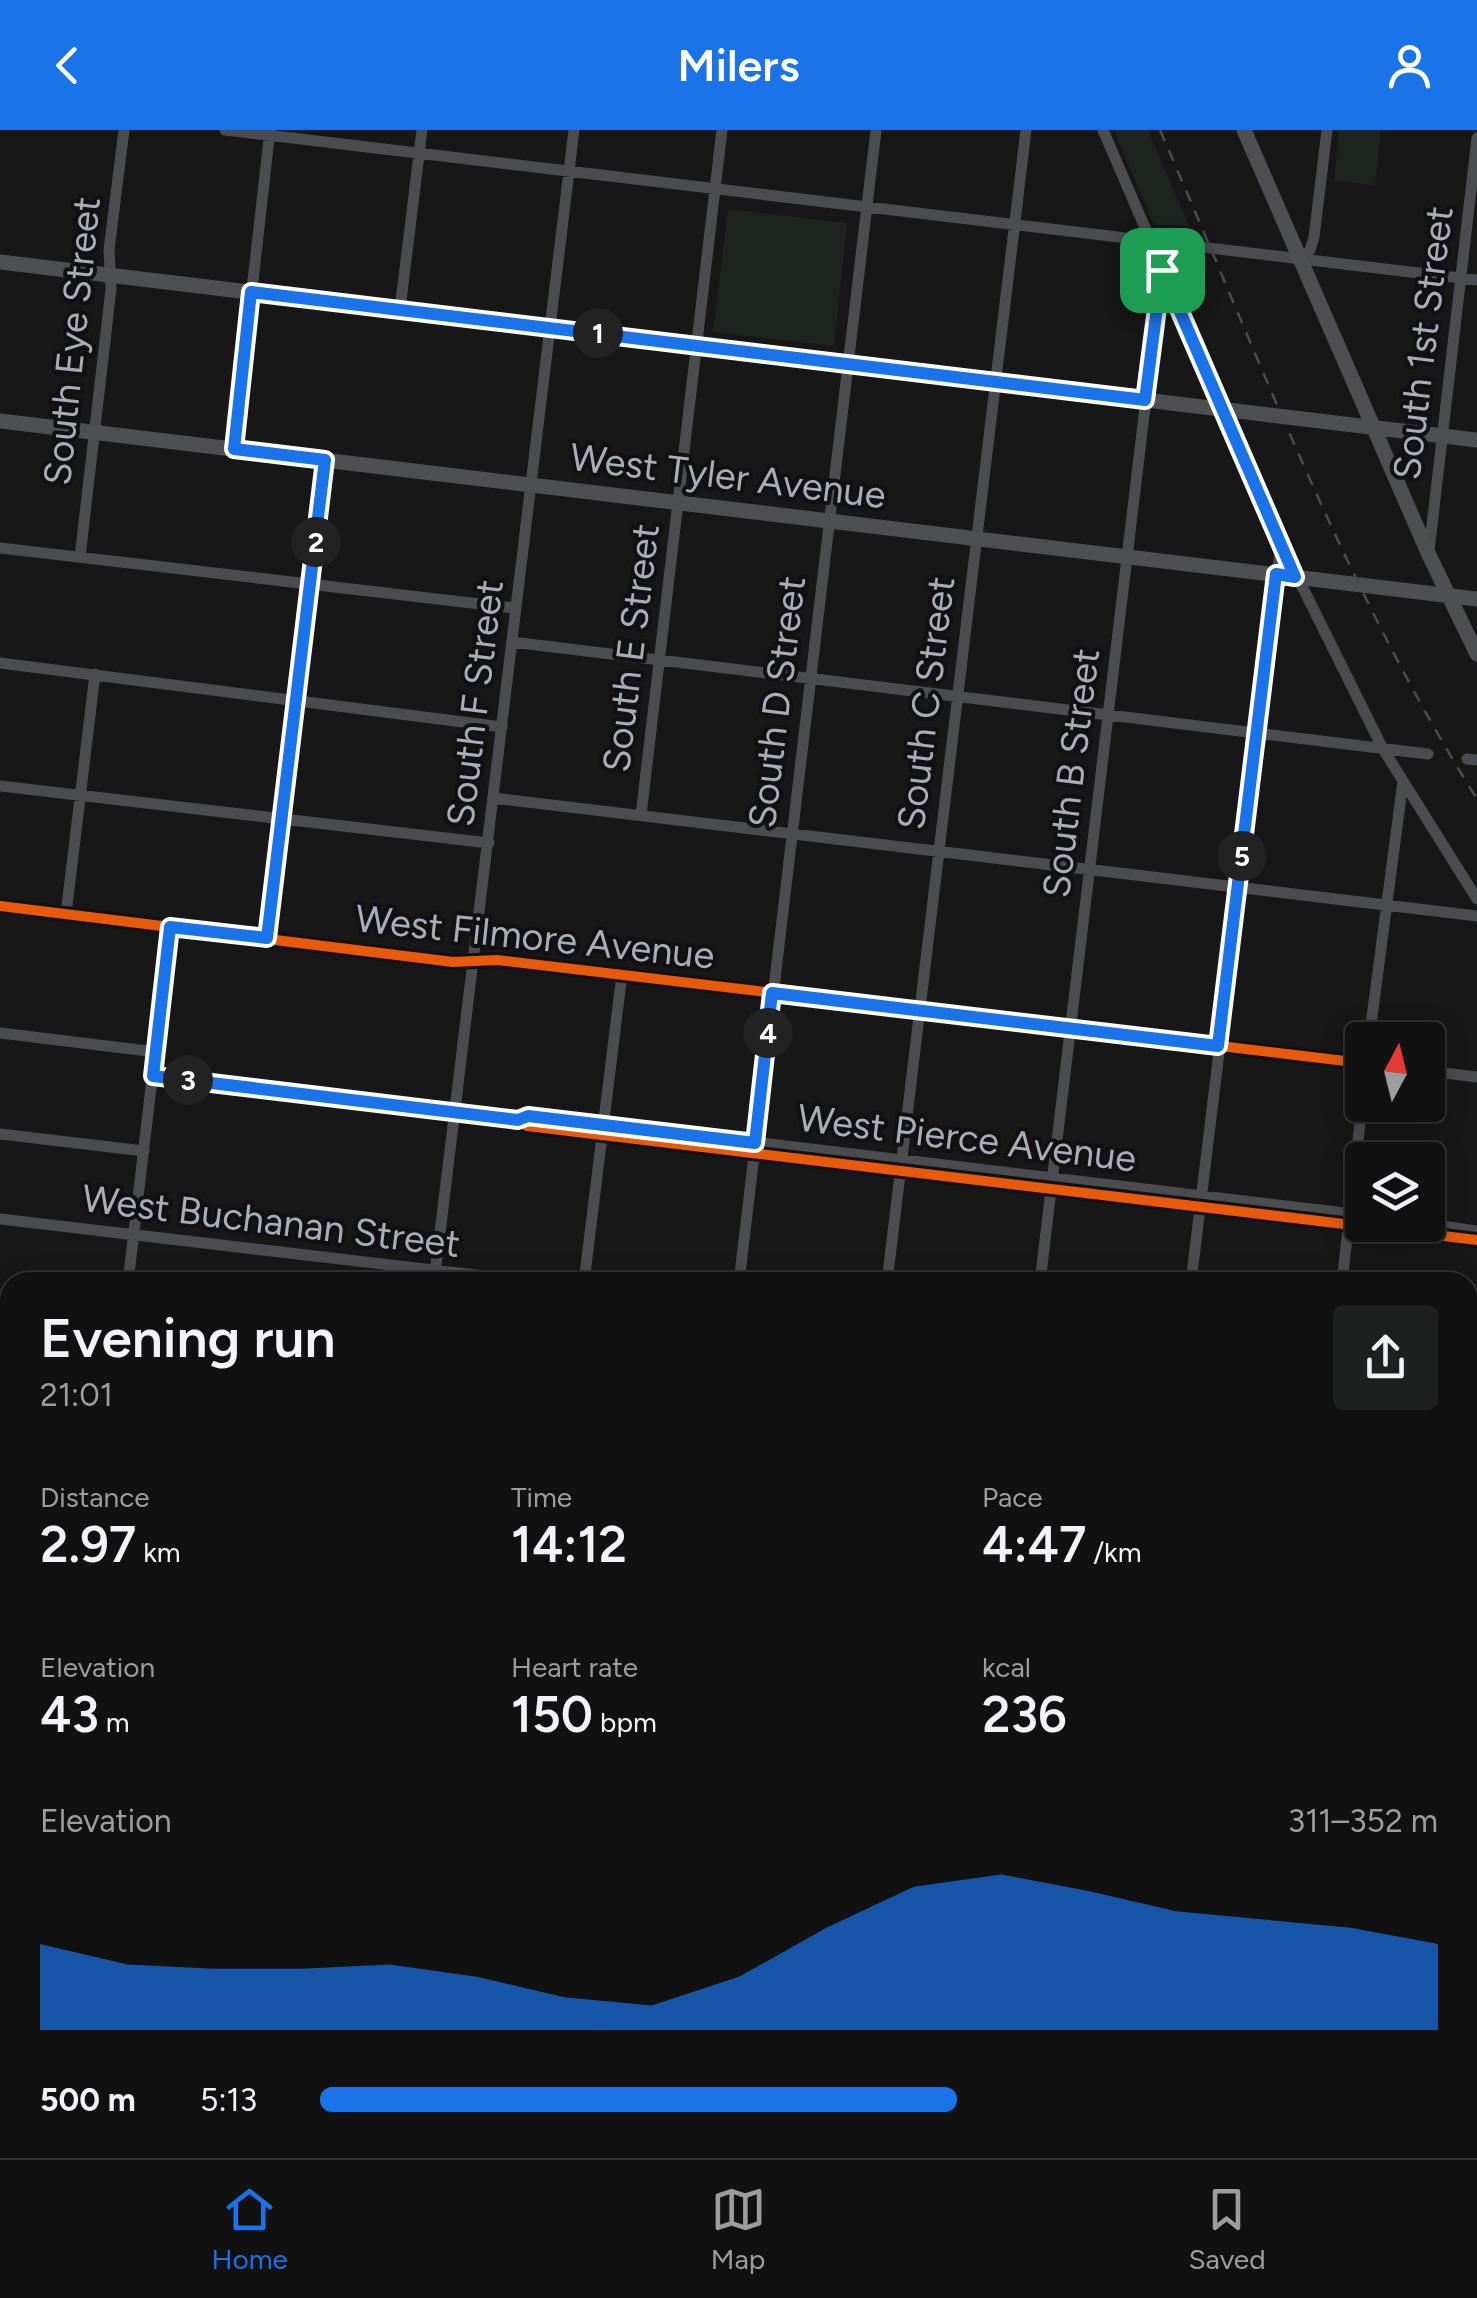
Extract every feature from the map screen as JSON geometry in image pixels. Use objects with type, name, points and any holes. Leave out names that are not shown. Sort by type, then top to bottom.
[{"type":"main road","points":[[1244,130],[1429,554],[1477,654]]},
{"type":"main road","points":[[0,262],[1477,440]]},
{"type":"main road","name":"West Tyler Avenue","points":[[0,421],[1477,599]]},
{"type":"street","name":"South Eye Street","points":[[80,557],[111,289],[109,250],[124,130]]},
{"type":"street","points":[[224,130],[1477,280]]},
{"type":"street","points":[[400,309],[422,130]]},
{"type":"street","name":"South F Street","points":[[436,1272],[574,130]]},
{"type":"street","name":"South E Street","points":[[641,815],[722,130]]},
{"type":"street","name":"South D Street","points":[[739,1272],[876,130]]},
{"type":"street","name":"South C Street","points":[[887,1272],[1026,130]]},
{"type":"street","points":[[1103,130],[1295,577],[1382,749],[1477,900]]},
{"type":"street","points":[[1301,260],[1314,237],[1327,130]]},
{"type":"street","points":[[234,449],[270,133]]},
{"type":"street","name":"South 1st Street","points":[[1429,554],[1477,138]]},
{"type":"street","name":"South B Street","points":[[1041,1272],[1162,270]]},
{"type":"street","points":[[267,938],[325,460]]},
{"type":"street","points":[[1191,1272],[1281,544]]},
{"type":"street","points":[[0,548],[515,608]]},
{"type":"street","points":[[512,642],[1428,754]]},
{"type":"street","points":[[0,663],[502,727]]},
{"type":"street","points":[[66,914],[95,674]]},
{"type":"street","points":[[1371,1022],[1403,781]]},
{"type":"street","points":[[0,786],[489,843]]},
{"type":"street","points":[[494,798],[1477,916]]},
{"type":"street","name":"West Filmore Avenue","points":[[0,906],[453,962],[475,959],[622,974],[1345,1061]]},
{"type":"street","points":[[129,1272],[170,927]]},
{"type":"street","points":[[585,1272],[622,974]]},
{"type":"street","points":[[0,1033],[156,1052]]},
{"type":"street","points":[[1445,1073],[1477,1076]]},
{"type":"street","name":"West Pierce Avenue","points":[[153,1076],[518,1120],[527,1126],[604,1131],[1345,1217]]},
{"type":"street","points":[[0,1134],[144,1151]]},
{"type":"street","name":"West Buchanan Street","points":[[0,1219],[405,1272]]},
{"type":"street","points":[[1445,1226],[1477,1231]]},
{"type":"street","name":"West Pierce Avenue","points":[[1445,1234],[1477,1240]]},
{"type":"street","points":[[1344,1272],[1350,1242]]},
{"type":"shaded area","points":[[1114,130],[1148,130],[1189,226],[1154,225]]},
{"type":"shaded area","points":[[1339,130],[1381,130],[1375,185],[1334,181]]},
{"type":"shaded area","points":[[728,209],[847,223],[834,346],[713,332]]},
{"type":"railway","points":[[1160,130],[1345,555],[1430,720],[1477,799]]},
{"type":"cycle path","points":[[0,906],[453,962],[497,960],[1345,1061]]},
{"type":"cycle path","points":[[153,1076],[518,1120],[527,1126],[1477,1240]]},
{"type":"route","points":[[1162,270],[1295,577],[1276,574],[1218,1046],[772,993],[755,1143],[528,1116],[518,1120],[153,1076],[170,927],[267,938],[282,820],[325,460],[234,449],[251,292],[1145,400],[1162,270]]}]
